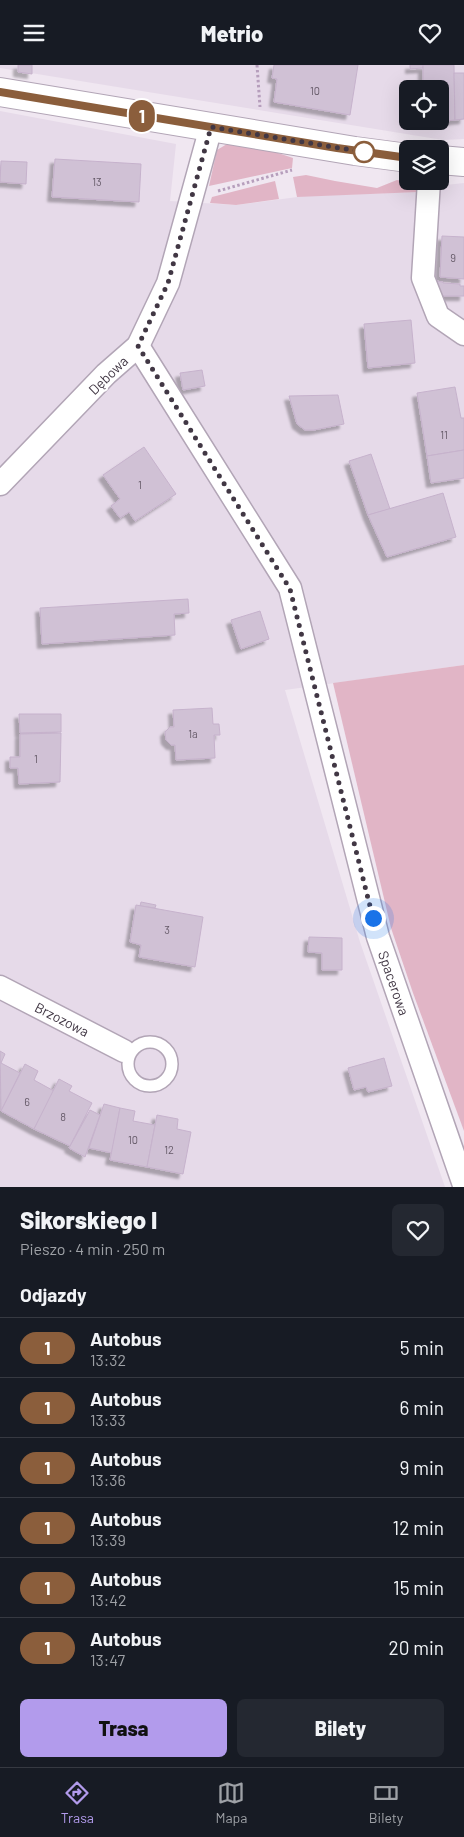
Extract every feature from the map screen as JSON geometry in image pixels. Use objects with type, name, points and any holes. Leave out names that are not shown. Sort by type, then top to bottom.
[{"type":"street","points":[[0,92],[399,157]]},
{"type":"street","name":"Dębowa","points":[[0,484],[106,374],[138,346],[168,283],[211,127]]},
{"type":"street","points":[[449,161],[464,162]]},
{"type":"street","points":[[428,190],[423,278],[438,316],[464,334]]},
{"type":"street","name":"Spacerowa","points":[[138,346],[290,589],[378,937],[464,1185]]},
{"type":"street","name":"Brzozowa","points":[[0,987],[126,1052]]},
{"type":"path","points":[[258,65],[260,108]]},
{"type":"path","points":[[210,193],[299,168]]},
{"type":"shaded area","points":[[0,65],[464,65],[464,139],[443,140],[0,68]]},
{"type":"shaded area","points":[[0,111],[176,144],[170,201],[236,205],[305,196],[449,190],[449,185],[464,183],[464,665],[285,690],[360,942],[445,1187],[0,1187]]},
{"type":"shaded area","points":[[227,144],[272,151],[293,158],[292,168],[209,186],[217,150]]},
{"type":"shaded area","points":[[306,175],[377,188],[397,180],[399,180],[399,190],[419,190],[419,192],[297,197],[293,177]]},
{"type":"shaded area","points":[[275,181],[279,199],[236,205],[210,203],[212,197]]},
{"type":"shaded area","points":[[464,665],[464,1131],[391,928],[333,683]]},
{"type":"building","points":[[18,65],[32,65],[32,74],[18,72]]},
{"type":"building","points":[[274,65],[358,65],[350,115],[274,102],[277,79],[272,78]]},
{"type":"building","points":[[410,65],[423,65],[423,68],[410,69]]},
{"type":"building","points":[[423,65],[454,65],[455,120],[449,121],[449,80],[423,80]]},
{"type":"building","points":[[454,73],[464,73],[464,119],[455,120]]},
{"type":"building","points":[[55,159],[141,164],[139,202],[52,197]]},
{"type":"building","points":[[1,161],[27,162],[26,184],[0,182]]},
{"type":"building","points":[[442,236],[464,237],[464,279],[440,277]]},
{"type":"building","points":[[436,281],[464,286],[464,296],[436,296]]},
{"type":"building","points":[[411,320],[415,363],[368,368],[364,324]]},
{"type":"building","points":[[202,370],[205,386],[183,390],[180,373]]},
{"type":"building","points":[[455,387],[461,418],[464,418],[464,450],[427,456],[417,393]]},
{"type":"building","points":[[338,395],[344,424],[305,430],[297,424],[289,396]]},
{"type":"building","points":[[144,447],[176,494],[135,521],[129,512],[120,518],[111,506],[120,499],[103,475]]},
{"type":"building","points":[[464,450],[464,478],[431,483],[427,456]]},
{"type":"building","points":[[371,454],[390,509],[368,515],[349,461]]},
{"type":"building","points":[[443,493],[456,537],[387,557],[368,515]]},
{"type":"building","points":[[188,599],[189,613],[174,614],[175,635],[42,644],[40,608]]},
{"type":"building","points":[[260,611],[269,639],[241,649],[231,620]]},
{"type":"building","points":[[212,708],[213,724],[219,724],[220,735],[214,735],[215,758],[176,760],[175,745],[171,745],[166,740],[165,732],[170,727],[174,727],[173,710]]},
{"type":"building","points":[[19,714],[61,714],[61,732],[20,733]]},
{"type":"building","points":[[61,733],[60,782],[19,784],[18,768],[10,768],[10,757],[20,757],[20,734]]},
{"type":"building","points":[[141,902],[156,905],[155,908],[140,906]]},
{"type":"building","points":[[136,905],[203,917],[195,967],[139,957],[141,945],[130,942]]},
{"type":"building","points":[[309,937],[342,938],[342,970],[322,970],[322,953],[308,952]]},
{"type":"building","points":[[0,1051],[5,1054],[1,1063],[20,1073],[1,1111]]},
{"type":"building","points":[[384,1058],[392,1086],[368,1092],[366,1087],[354,1090],[348,1068]]},
{"type":"building","points":[[25,1064],[38,1071],[34,1080],[54,1091],[34,1129],[1,1111]]},
{"type":"building","points":[[59,1079],[72,1086],[69,1091],[92,1103],[70,1146],[34,1129]]},
{"type":"building","points":[[104,1104],[120,1108],[112,1153],[89,1148]]},
{"type":"building","points":[[120,1108],[135,1111],[133,1121],[155,1125],[147,1167],[110,1160]]},
{"type":"building","points":[[90,1110],[100,1115],[85,1157],[69,1148]]},
{"type":"building","points":[[157,1115],[178,1119],[177,1129],[191,1132],[183,1174],[147,1167]]},
{"type":"bus line","name":"1","points":[[0,92],[399,157]]},
{"type":"route","points":[[364,152],[211,127],[168,283],[138,346],[290,589],[373,918]]}]
